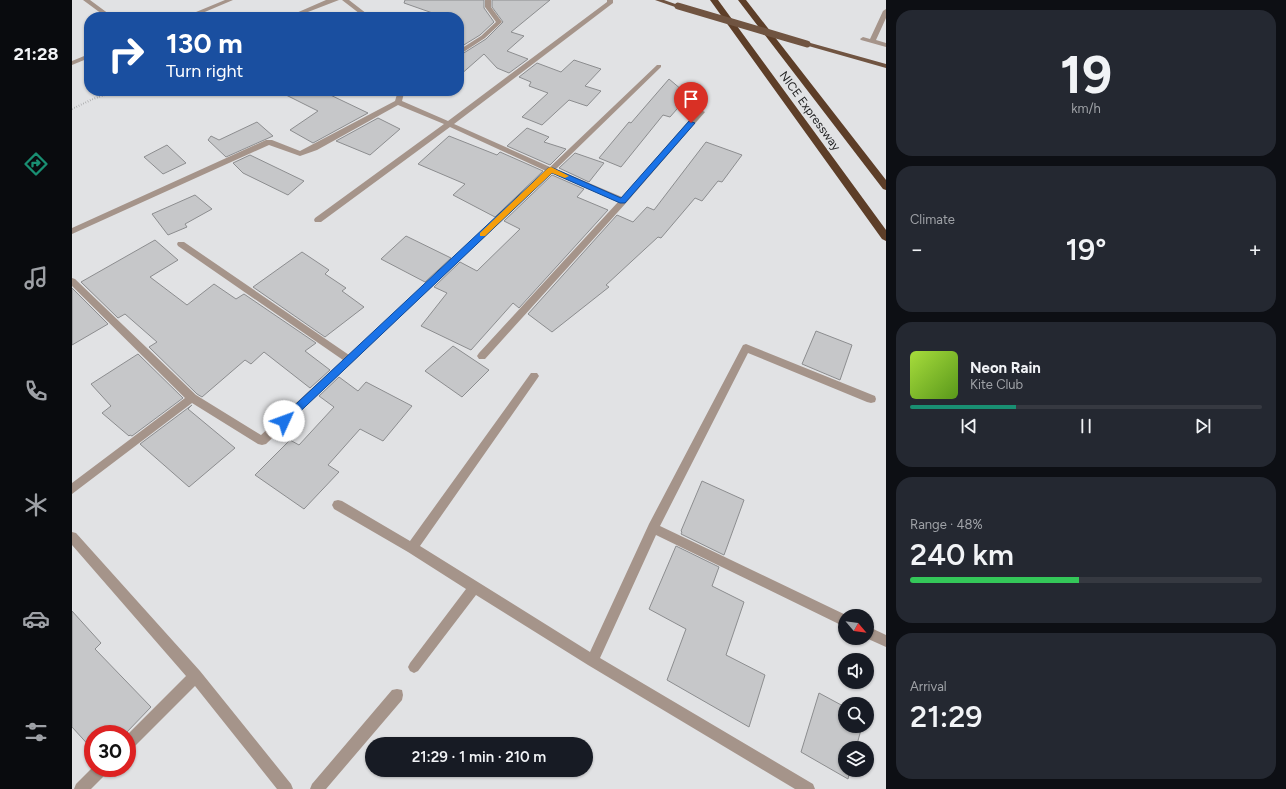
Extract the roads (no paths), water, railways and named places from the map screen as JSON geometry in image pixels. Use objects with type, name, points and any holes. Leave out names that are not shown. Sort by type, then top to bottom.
[{"type":"highway","name":"NICE Expressway","points":[[714,0],[886,237]]},
{"type":"highway","name":"NICE Expressway","points":[[742,0],[886,187]]},
{"type":"main road","points":[[658,0],[886,66]]},
{"type":"street","points":[[86,0],[103,12]]},
{"type":"street","points":[[200,12],[230,0]]},
{"type":"street","points":[[304,12],[336,0]]},
{"type":"street","points":[[345,0],[361,12]]},
{"type":"street","points":[[464,50],[483,37],[499,22],[488,8],[488,0]]},
{"type":"street","points":[[318,220],[610,3],[610,0]]},
{"type":"street","points":[[872,41],[886,11]]},
{"type":"street","points":[[863,39],[886,45]]},
{"type":"street","points":[[72,62],[84,58]]},
{"type":"street","points":[[72,281],[192,398],[262,441],[350,360],[659,66]]},
{"type":"street","points":[[72,231],[269,142],[300,154],[314,148],[398,102],[400,96]]},
{"type":"street","points":[[398,102],[623,201]]},
{"type":"street","points":[[482,356],[623,201],[701,112]]},
{"type":"street","points":[[181,244],[350,360]]},
{"type":"street","points":[[592,661],[653,528],[746,348],[871,399]]},
{"type":"street","points":[[412,548],[534,376]]},
{"type":"street","points":[[72,489],[192,398]]},
{"type":"street","points":[[338,505],[412,548],[592,661],[808,789]]},
{"type":"street","points":[[653,528],[838,618]]},
{"type":"street","points":[[72,537],[195,676],[286,789]]},
{"type":"street","points":[[414,667],[475,587]]},
{"type":"street","points":[[874,635],[886,641]]},
{"type":"street","points":[[136,735],[195,676]]},
{"type":"street","points":[[316,789],[397,695]]},
{"type":"street","points":[[81,789],[93,777]]}]
